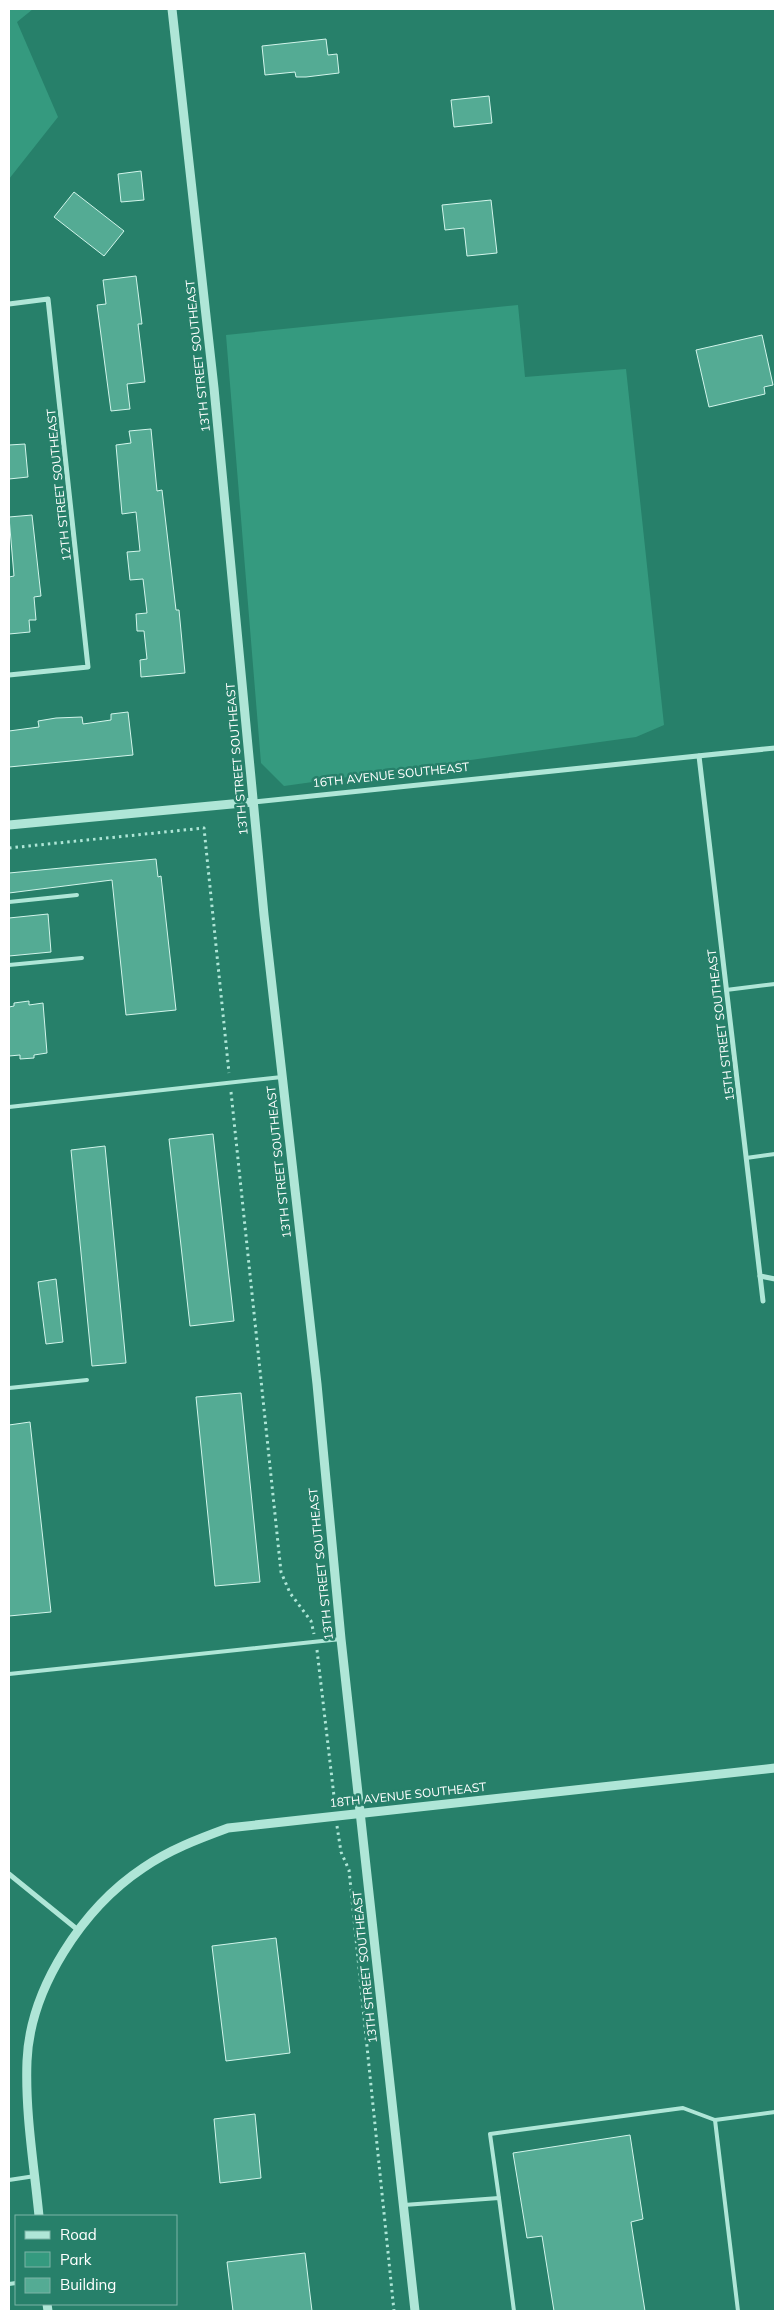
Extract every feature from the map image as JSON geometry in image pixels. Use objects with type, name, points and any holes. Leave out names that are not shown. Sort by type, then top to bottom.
[{"type":"street","name":"13TH STREET SOUTHEAST","points":[[172,9],[213,379],[253,802],[317,1384],[341,1640],[362,1812],[415,2311]]},
{"type":"street","name":"12TH STREET SOUTHEAST","points":[[9,304],[48,300],[88,667],[9,675]]},
{"type":"street","name":"16TH AVENUE SOUTHEAST","points":[[9,825],[253,802],[775,748]]},
{"type":"street","name":"15TH STREET SOUTHEAST","points":[[699,756],[763,1301]]},
{"type":"street","points":[[760,1276],[775,1279]]},
{"type":"street","name":"18TH AVENUE SOUTHEAST","points":[[39,2215],[27,2096],[27,2059],[34,2022],[46,1985],[63,1952],[78,1930],[112,1892],[142,1868],[180,1845],[228,1828],[775,1768]]},
{"type":"street","points":[[9,1874],[78,1930]]},
{"type":"lane","points":[[9,902],[77,895]]},
{"type":"lane","points":[[9,965],[82,958]]},
{"type":"lane","points":[[726,990],[775,984]]},
{"type":"lane","points":[[9,1107],[282,1077]]},
{"type":"lane","points":[[746,1158],[775,1154]]},
{"type":"lane","points":[[9,1388],[87,1380]]},
{"type":"lane","points":[[9,1674],[316,1641],[341,1640]]},
{"type":"lane","points":[[514,2311],[490,2134],[683,2108],[715,2120],[775,2112]]},
{"type":"lane","points":[[715,2120],[738,2311]]},
{"type":"lane","points":[[9,2180],[35,2176]]},
{"type":"lane","points":[[404,2205],[499,2198]]},
{"type":"path","points":[[9,848],[204,828],[281,1572],[290,1593],[311,1621],[316,1641],[332,1780]]},
{"type":"path","points":[[340,1852],[349,1870],[394,2311]]},
{"type":"green space","points":[[9,9],[33,9],[17,22],[58,117],[9,179]]},
{"type":"green space","points":[[518,305],[525,377],[626,369],[664,725],[636,737],[284,786],[261,763],[226,335]]},
{"type":"building","points":[[326,39],[328,55],[337,54],[339,73],[306,77],[296,77],[295,72],[265,75],[262,46]]},
{"type":"building","points":[[489,96],[492,123],[454,127],[451,100]]},
{"type":"building","points":[[141,171],[144,200],[121,202],[118,174]]},
{"type":"building","points":[[74,192],[124,231],[104,256],[54,217]]},
{"type":"building","points":[[491,200],[497,253],[467,256],[464,228],[445,230],[442,205]]},
{"type":"building","points":[[136,276],[142,324],[138,324],[145,382],[127,384],[130,409],[111,411],[97,305],[106,304],[103,280]]},
{"type":"building","points":[[762,335],[773,385],[764,387],[765,394],[709,407],[696,350]]},
{"type":"building","points":[[151,429],[157,491],[162,490],[176,610],[179,610],[185,673],[141,677],[140,660],[147,659],[144,631],[137,631],[136,614],[147,613],[143,579],[130,580],[127,552],[140,551],[136,512],[122,514],[116,445],[131,443],[129,431]]},
{"type":"building","points":[[25,444],[28,477],[9,479],[9,445]]},
{"type":"building","points":[[32,515],[41,596],[34,597],[36,620],[29,620],[30,632],[9,634],[9,577],[14,576],[9,517]]},
{"type":"building","points":[[128,712],[133,755],[9,767],[9,731],[39,727],[38,721],[56,718],[82,717],[83,724],[111,720],[111,714]]},
{"type":"building","points":[[156,859],[158,877],[161,876],[176,1010],[126,1015],[112,880],[9,893],[9,873]]},
{"type":"building","points":[[48,914],[51,952],[9,956],[9,918]]},
{"type":"building","points":[[29,1001],[29,1005],[43,1003],[47,1053],[34,1055],[34,1058],[20,1059],[20,1055],[9,1056],[9,1007],[14,1006],[14,1003]]},
{"type":"building","points":[[213,1134],[234,1321],[190,1326],[169,1139]]},
{"type":"building","points":[[105,1146],[126,1363],[92,1366],[71,1150]]},
{"type":"building","points":[[56,1279],[63,1342],[46,1344],[38,1282]]},
{"type":"building","points":[[241,1393],[260,1582],[215,1586],[196,1397]]},
{"type":"building","points":[[30,1422],[51,1612],[9,1616],[9,1425]]},
{"type":"building","points":[[276,1938],[290,2053],[226,2061],[212,1946]]},
{"type":"building","points":[[255,2114],[261,2178],[220,2183],[214,2119]]},
{"type":"building","points":[[630,2135],[643,2219],[631,2222],[645,2311],[554,2311],[542,2236],[527,2238],[513,2153]]},
{"type":"building","points":[[305,2253],[312,2311],[233,2311],[227,2262]]}]
